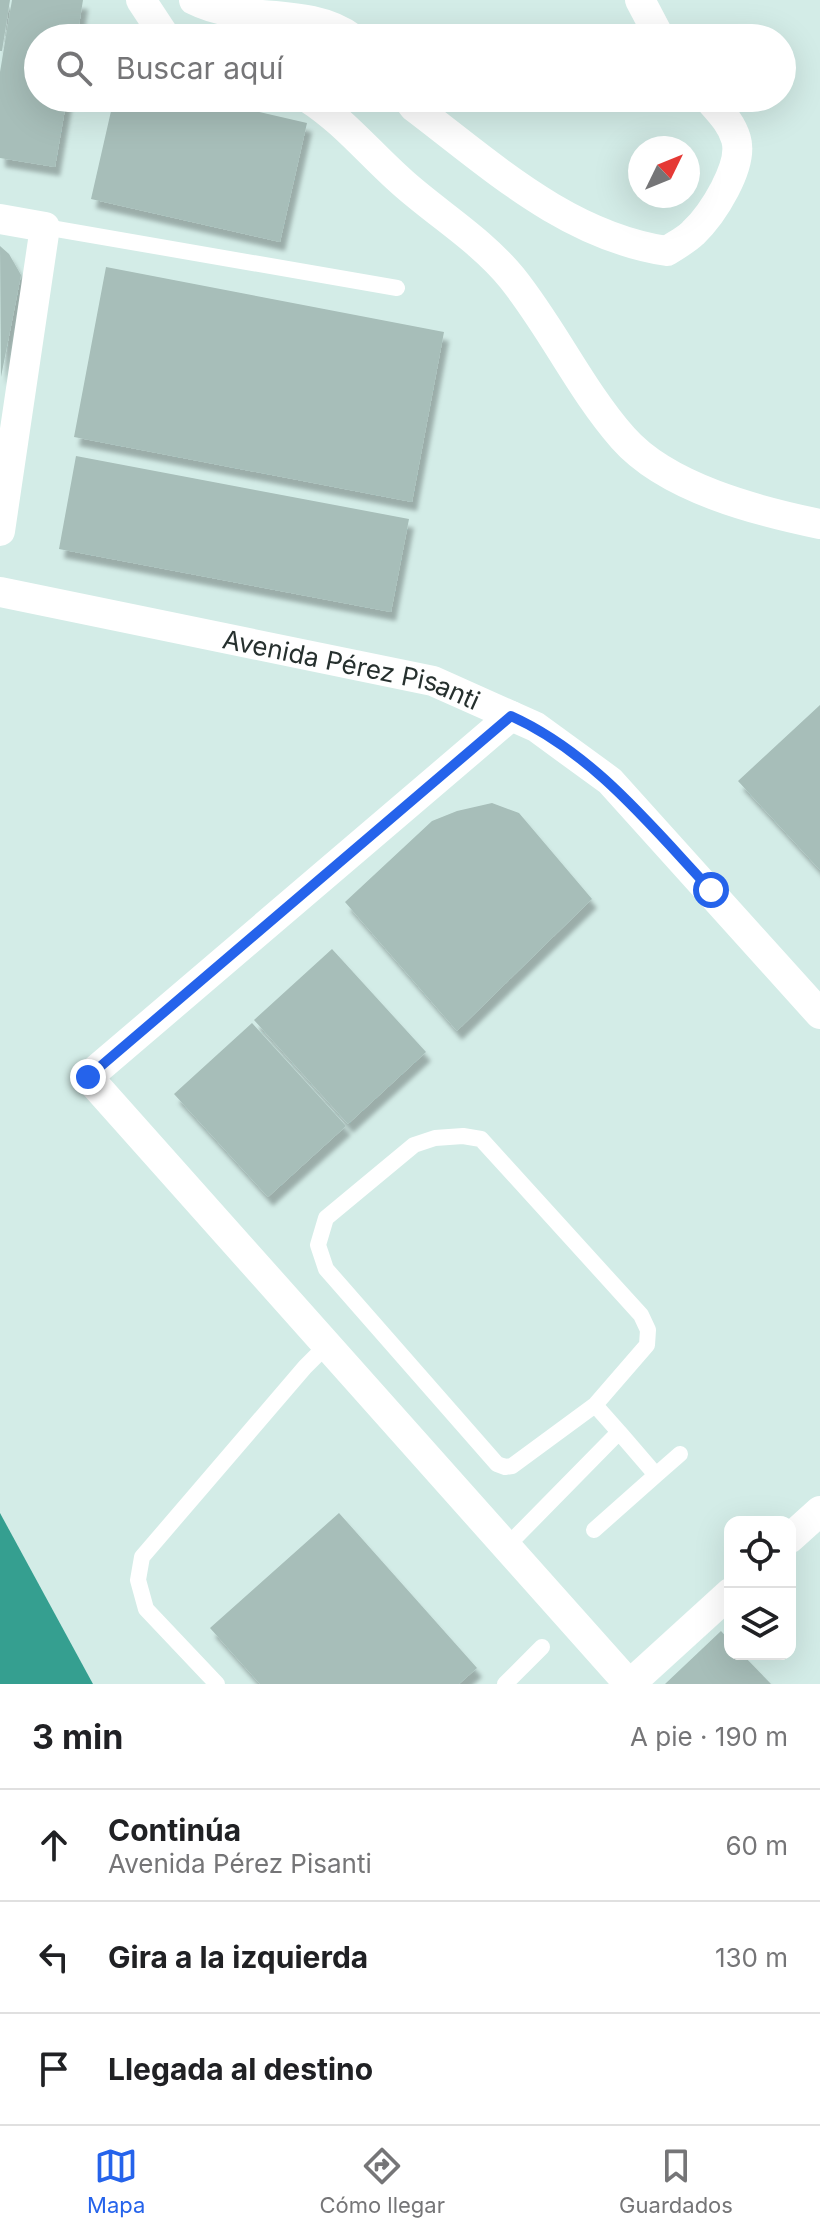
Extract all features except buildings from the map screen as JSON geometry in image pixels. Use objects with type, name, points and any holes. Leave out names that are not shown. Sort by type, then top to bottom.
[{"type":"street","points":[[141,0],[157,24]]},
{"type":"street","points":[[194,0],[216,8],[325,24]]},
{"type":"street","points":[[640,0],[653,24]]},
{"type":"street","points":[[329,112],[404,184],[493,256],[514,280],[606,418],[637,450],[710,494],[776,515],[820,524]]},
{"type":"street","points":[[421,112],[546,206],[585,227],[638,247],[667,251],[692,235],[714,209],[737,162],[737,142],[728,121],[720,112]]},
{"type":"street","points":[[0,219],[45,227],[0,531]]},
{"type":"street","name":"Avenida Pérez Pisanti","points":[[0,592],[433,681],[536,727],[610,781],[820,1014]]},
{"type":"street","points":[[511,716],[88,1077],[629,1684],[724,1598]]},
{"type":"street","points":[[796,1533],[820,1511]]},
{"type":"lane","points":[[45,227],[397,288]]},
{"type":"lane","points":[[449,1137],[481,1139],[641,1315],[648,1330],[647,1345],[595,1405],[512,1466],[497,1464],[326,1269],[318,1245],[326,1218],[414,1145],[449,1137]]},
{"type":"lane","points":[[217,1684],[146,1609],[138,1580],[142,1557],[327,1345]]},
{"type":"lane","points":[[595,1405],[656,1475]]},
{"type":"lane","points":[[506,1547],[619,1432]]},
{"type":"lane","points":[[594,1530],[680,1454]]},
{"type":"lane","points":[[505,1684],[542,1647]]},
{"type":"shaded area","points":[[0,1513],[93,1684],[0,1684]]},
{"type":"route","points":[[88,1077],[511,716],[536,727],[610,781],[711,890]]}]
